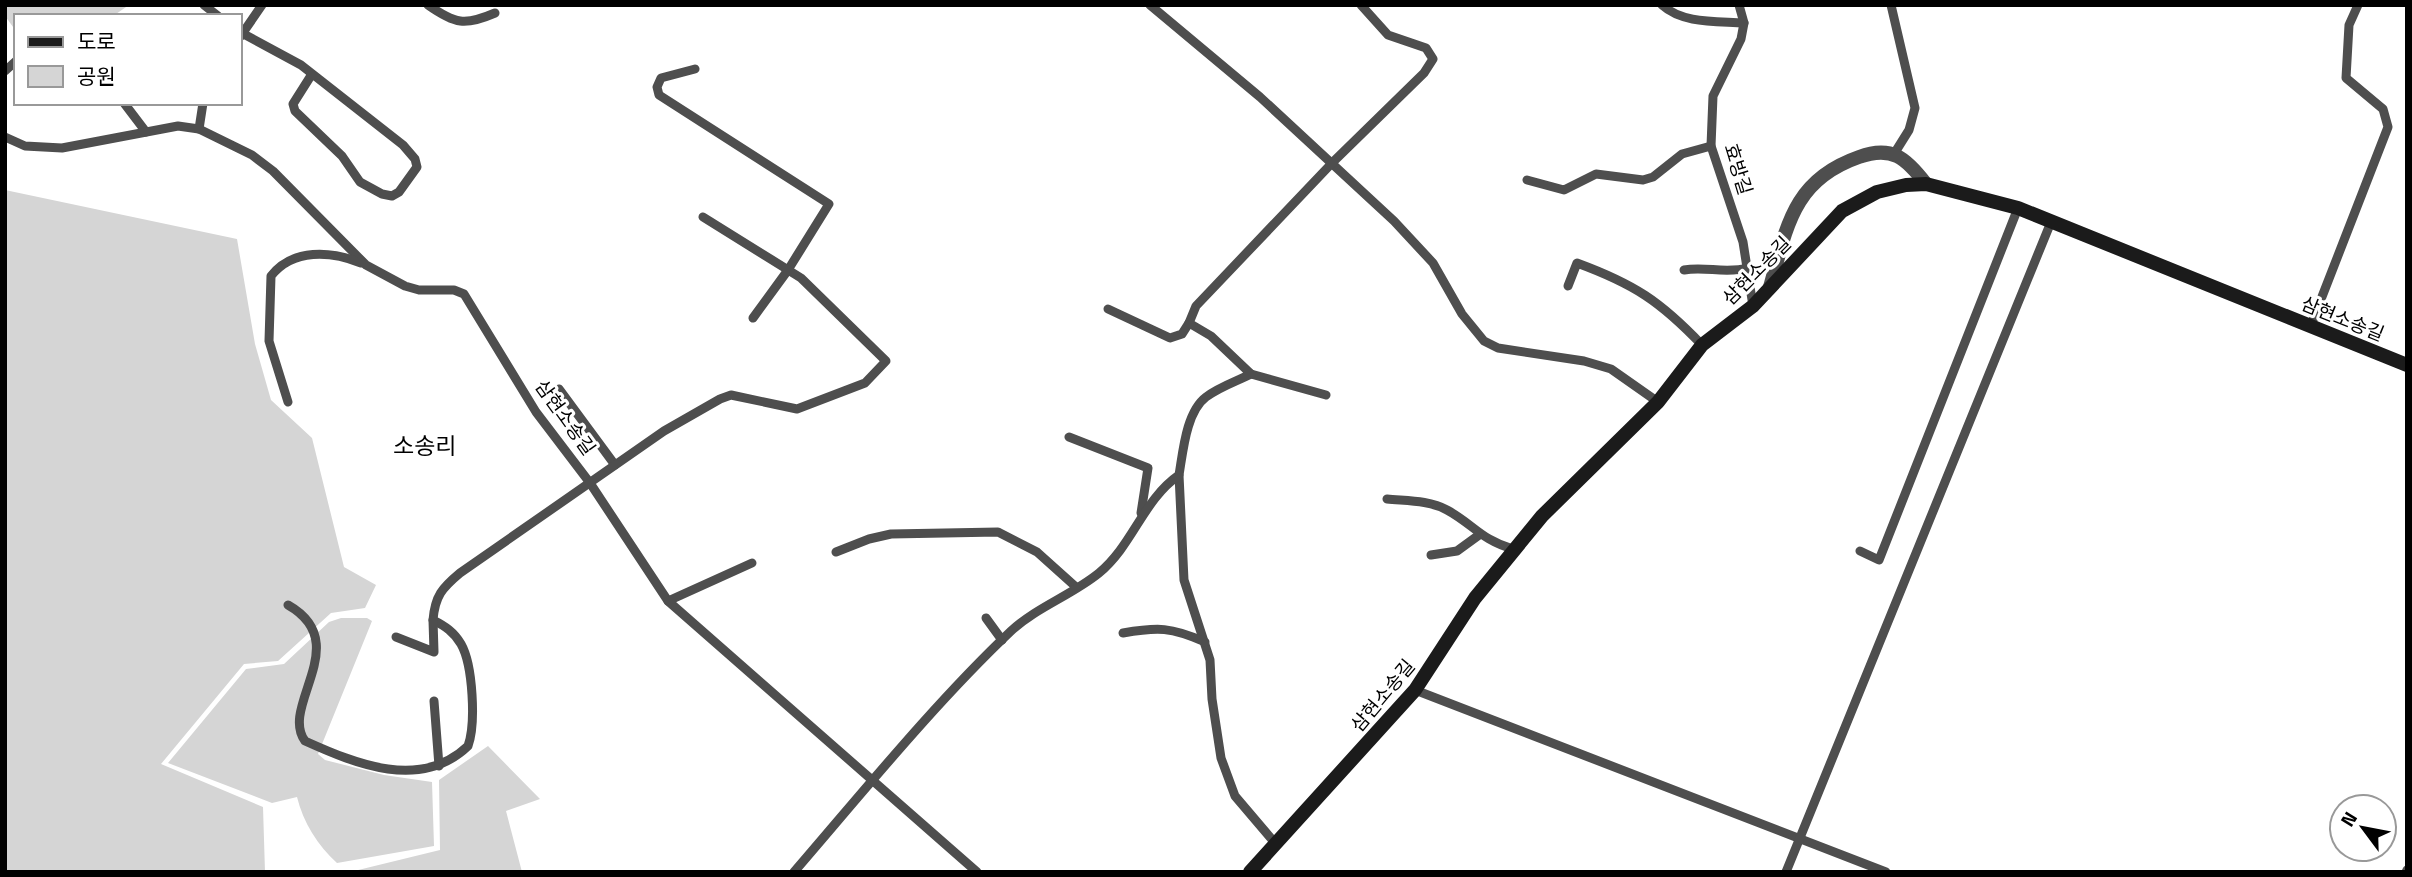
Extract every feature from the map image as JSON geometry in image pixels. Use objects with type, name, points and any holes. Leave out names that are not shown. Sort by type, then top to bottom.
[{"type":"street","points":[[1770,287],[1783,240],[1804,191],[1835,165],[1878,150],[1894,154],[1914,168],[1926,184]]},
{"type":"street","name":"삼현소송길","points":[[1250,872],[1415,690],[1475,598],[1542,516],[1658,402],[1702,345],[1753,306],[1842,211],[1877,192],[1906,185],[1926,184],[2018,208],[2407,365]]},
{"type":"lane","points":[[242,33],[262,5]]},
{"type":"lane","points":[[428,5],[458,22],[473,22],[495,13]]},
{"type":"lane","points":[[1150,5],[1332,162],[1433,263],[1462,314],[1484,341],[1498,348],[1584,361],[1611,369],[1658,402]]},
{"type":"lane","points":[[1108,309],[1170,338],[1182,334],[1196,306],[1208,292],[1332,162],[1424,73],[1433,59],[1426,48],[1388,35],[1361,5]]},
{"type":"lane","points":[[1662,5],[1673,15],[1744,23],[1739,5]]},
{"type":"lane","points":[[1891,5],[1915,108],[1909,130],[1894,154]]},
{"type":"lane","points":[[2311,325],[2386,140],[2388,127],[2383,109],[2346,78],[2349,25],[2358,5]]},
{"type":"lane","name":"효방길","points":[[1744,23],[1741,39],[1713,96],[1712,146],[1743,242],[1753,306]]},
{"type":"lane","points":[[242,35],[301,65],[403,145],[415,159],[417,167],[399,192],[391,196],[382,194],[360,182],[342,156],[295,111],[293,104],[312,74]]},
{"type":"lane","points":[[695,69],[661,78],[657,88],[659,95],[829,204],[788,270],[753,318]]},
{"type":"lane","points":[[126,105],[146,132]]},
{"type":"lane","points":[[199,129],[203,105]]},
{"type":"lane","name":"삼현소송길","points":[[5,137],[25,146],[62,148],[178,126],[199,129],[244,150],[273,171],[366,265],[405,286],[419,290],[454,290],[464,294],[536,412],[590,483],[668,601],[977,872]]},
{"type":"lane","points":[[1527,180],[1563,190],[1596,174],[1643,180],[1653,177],[1682,154],[1712,146]]},
{"type":"lane","points":[[1860,551],[1880,560],[2018,208]]},
{"type":"lane","points":[[396,637],[433,652],[433,620],[440,591],[460,573],[664,431],[720,399],[731,396],[797,409],[865,383],[886,361],[801,278],[703,217]]},
{"type":"lane","points":[[1786,872],[2051,222]]},
{"type":"lane","points":[[288,402],[269,341],[271,276],[277,268],[294,258],[314,254],[350,259],[366,265]]},
{"type":"lane","points":[[1568,286],[1577,262],[1624,280],[1661,304],[1702,345]]},
{"type":"lane","points":[[1684,270],[1699,267],[1731,272],[1748,268]]},
{"type":"lane","points":[[1189,323],[1228,349],[1251,374],[1326,395]]},
{"type":"lane","points":[[1251,374],[1204,397],[1197,408],[1185,442],[1179,475],[1184,580],[1210,660],[1212,699],[1227,777],[1243,809],[1275,844]]},
{"type":"lane","points":[[559,389],[615,465]]},
{"type":"lane","points":[[1069,438],[1148,468],[1140,518]]},
{"type":"lane","points":[[794,872],[1002,640],[1034,614],[1098,574],[1115,557],[1160,489],[1179,475]]},
{"type":"lane","points":[[1387,499],[1437,506],[1458,517],[1479,535],[1513,549]]},
{"type":"lane","points":[[836,552],[891,534],[998,532],[1037,552],[1076,587]]},
{"type":"lane","points":[[1431,555],[1457,551],[1479,535]]},
{"type":"lane","points":[[668,601],[752,563]]},
{"type":"lane","points":[[288,605],[298,610],[317,637],[317,653],[301,716],[300,736],[304,741],[361,763],[382,768],[413,771],[439,766],[468,746],[472,713],[463,647],[447,627],[433,620]]},
{"type":"lane","points":[[986,618],[1002,640]]},
{"type":"lane","points":[[1123,633],[1158,627],[1171,628],[1205,642]]},
{"type":"lane","points":[[1415,690],[1886,872]]},
{"type":"lane","points":[[434,701],[439,766]]},
{"type":"green space","points":[[5,5],[129,5],[116,14],[14,14],[14,28],[5,16]]},
{"type":"green space","points":[[5,190],[237,239],[255,344],[271,400],[312,438],[344,567],[376,585],[365,608],[331,613],[278,661],[244,664],[161,764],[263,807],[265,872],[5,872]]},
{"type":"green space","points":[[341,618],[367,618],[372,621],[318,754],[325,760],[384,775],[432,782],[434,846],[337,863],[312,833],[297,797],[272,803],[168,763],[246,669],[284,664],[329,622]]},
{"type":"green space","points":[[488,746],[540,799],[506,811],[522,872],[350,872],[440,850],[439,780]]},
{"type":"district","name":"소송리","points":[[425,445]]}]
